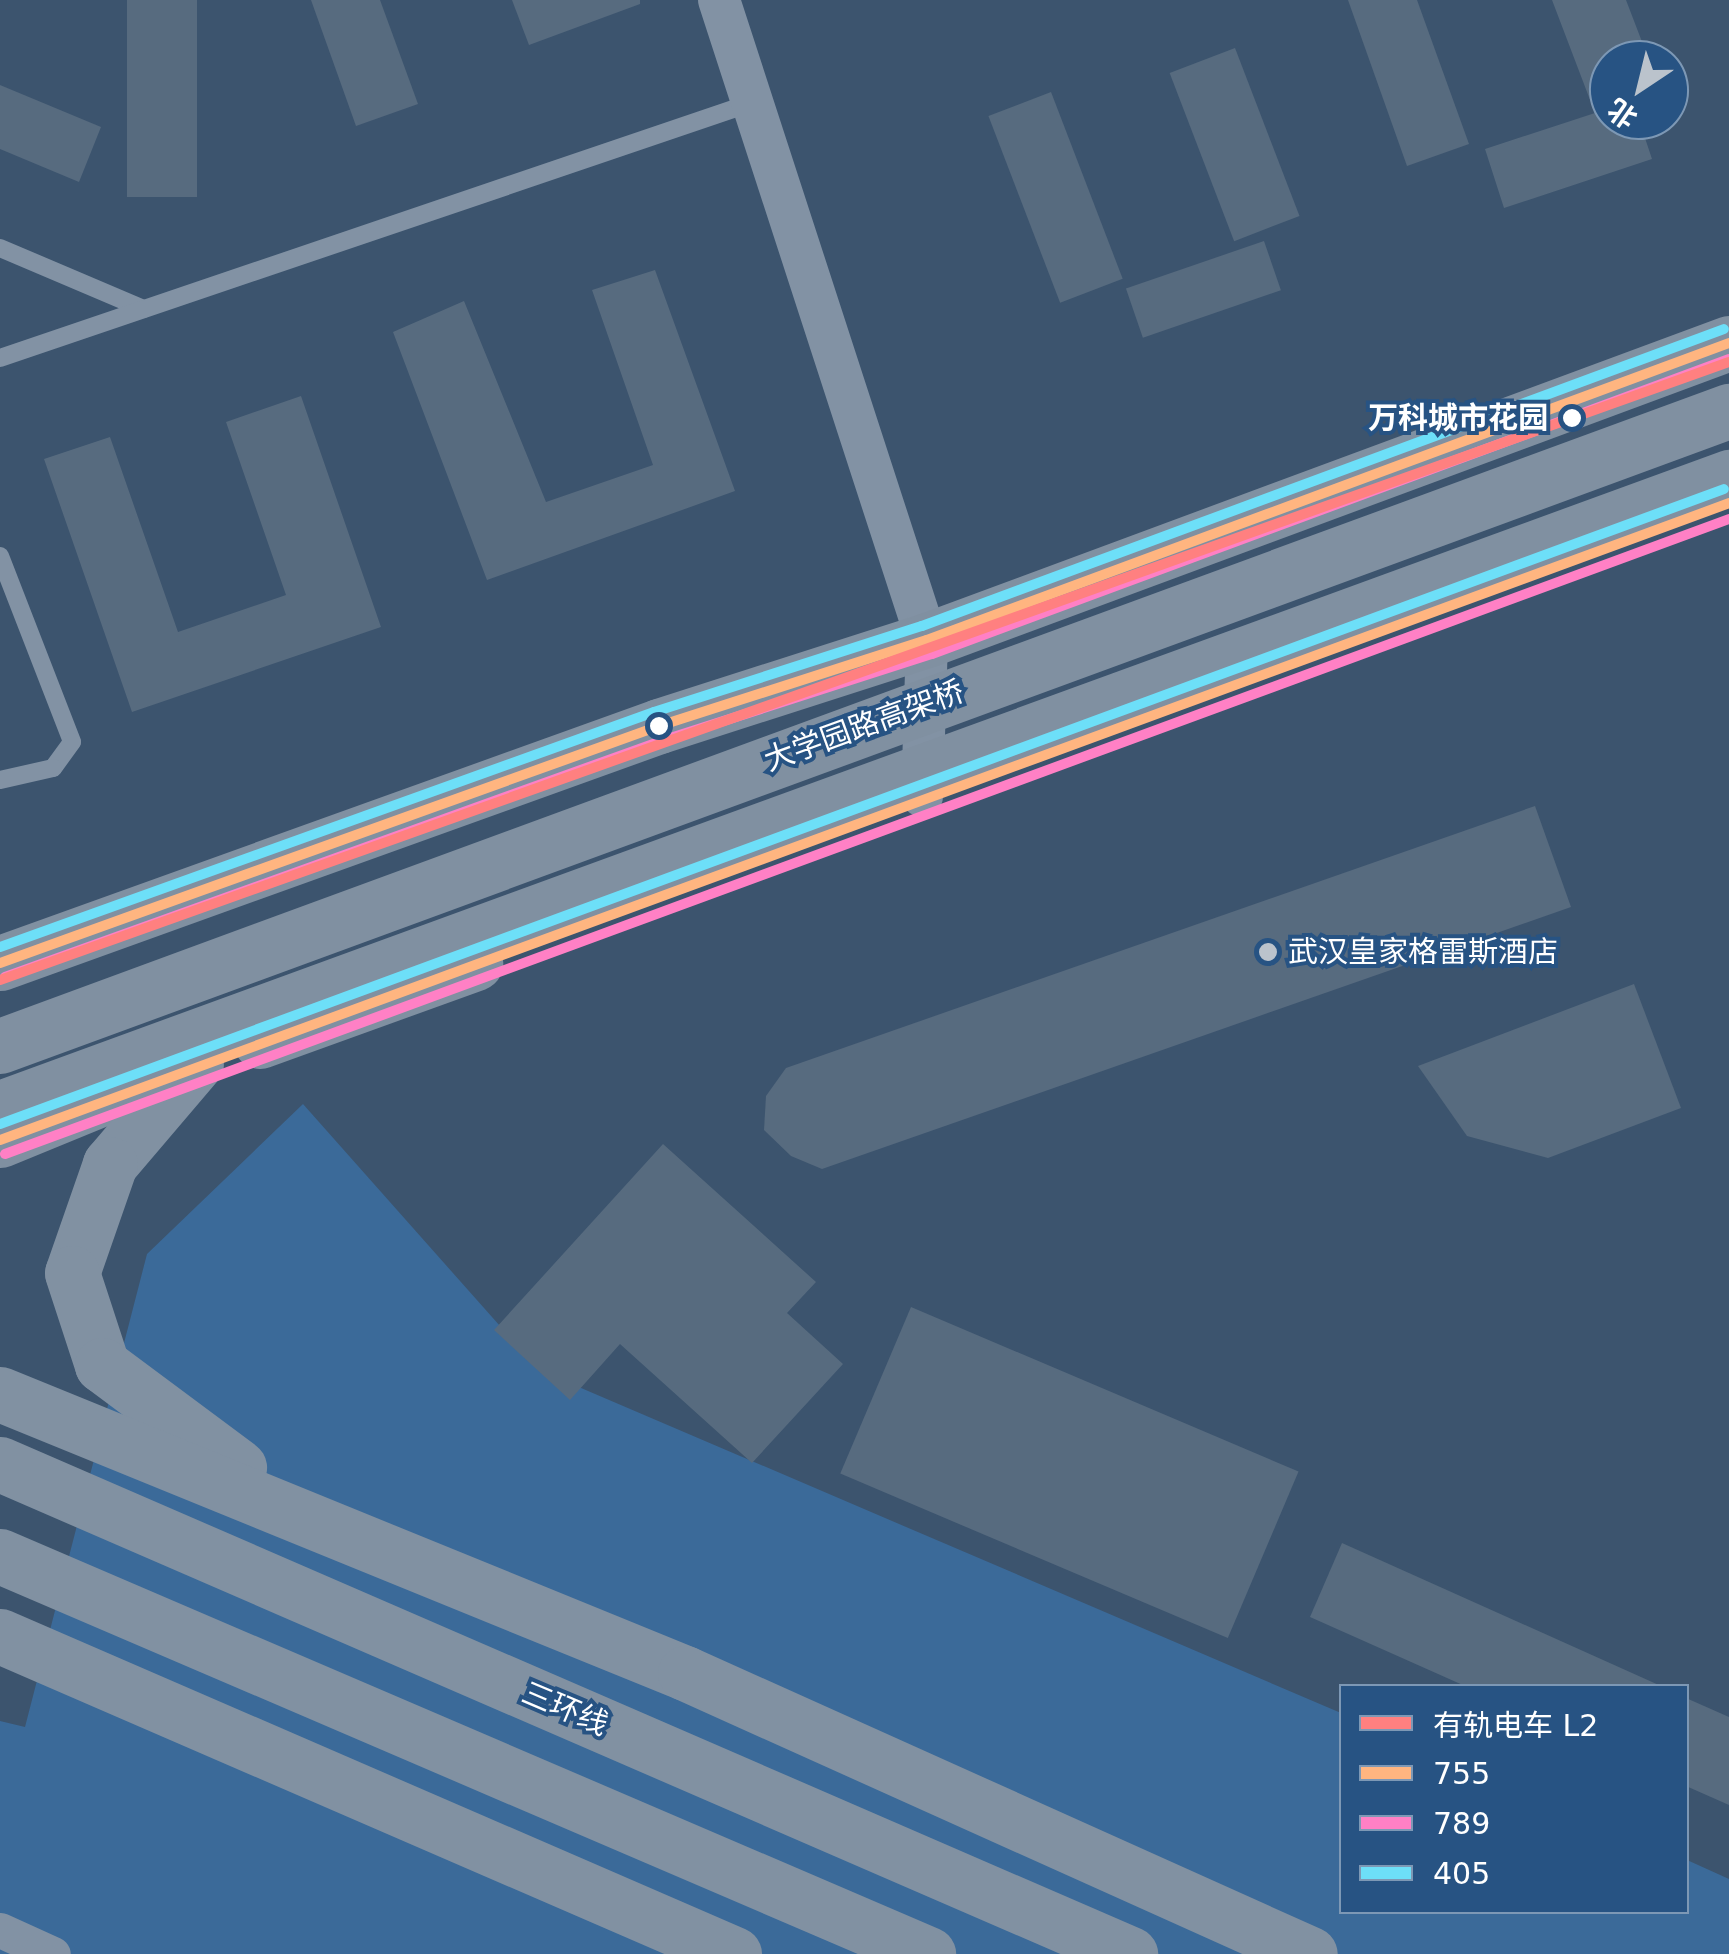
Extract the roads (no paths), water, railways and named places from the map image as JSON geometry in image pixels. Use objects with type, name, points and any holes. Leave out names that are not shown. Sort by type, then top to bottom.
[{"type":"highway","points":[[196,1062],[110,1164],[84,1221],[72,1272],[82,1321],[102,1366],[328,1528]]},
{"type":"highway","points":[[0,1394],[685,1674],[1310,1954]]},
{"type":"highway","name":"三环线","points":[[0,1464],[1130,1954]]},
{"type":"highway","points":[[0,1556],[928,1954]]},
{"type":"highway","points":[[0,1636],[734,1954]]},
{"type":"main road","points":[[0,963],[660,726],[927,640],[1729,343]]},
{"type":"main road","name":"大学园路高架桥","points":[[0,1046],[1729,410]]},
{"type":"main road","points":[[0,1108],[1729,477]]},
{"type":"main road","points":[[0,1140],[196,1062],[1729,503]]},
{"type":"street","points":[[719,0],[756,101],[927,640],[922,800]]},
{"type":"street","points":[[0,1930],[52,1954]]},
{"type":"lane","points":[[0,358],[756,101]]},
{"type":"lane","points":[[0,248],[144,309]]},
{"type":"lane","points":[[0,556],[72,742],[54,768],[0,780]]},
{"type":"tram line","name":"L2","points":[[0,980],[1729,362]]},
{"type":"place","name":"万科城市花园","points":[[1572,418]]},
{"type":"place","name":"武汉皇家格雷斯酒店","points":[[1268,952]]}]
